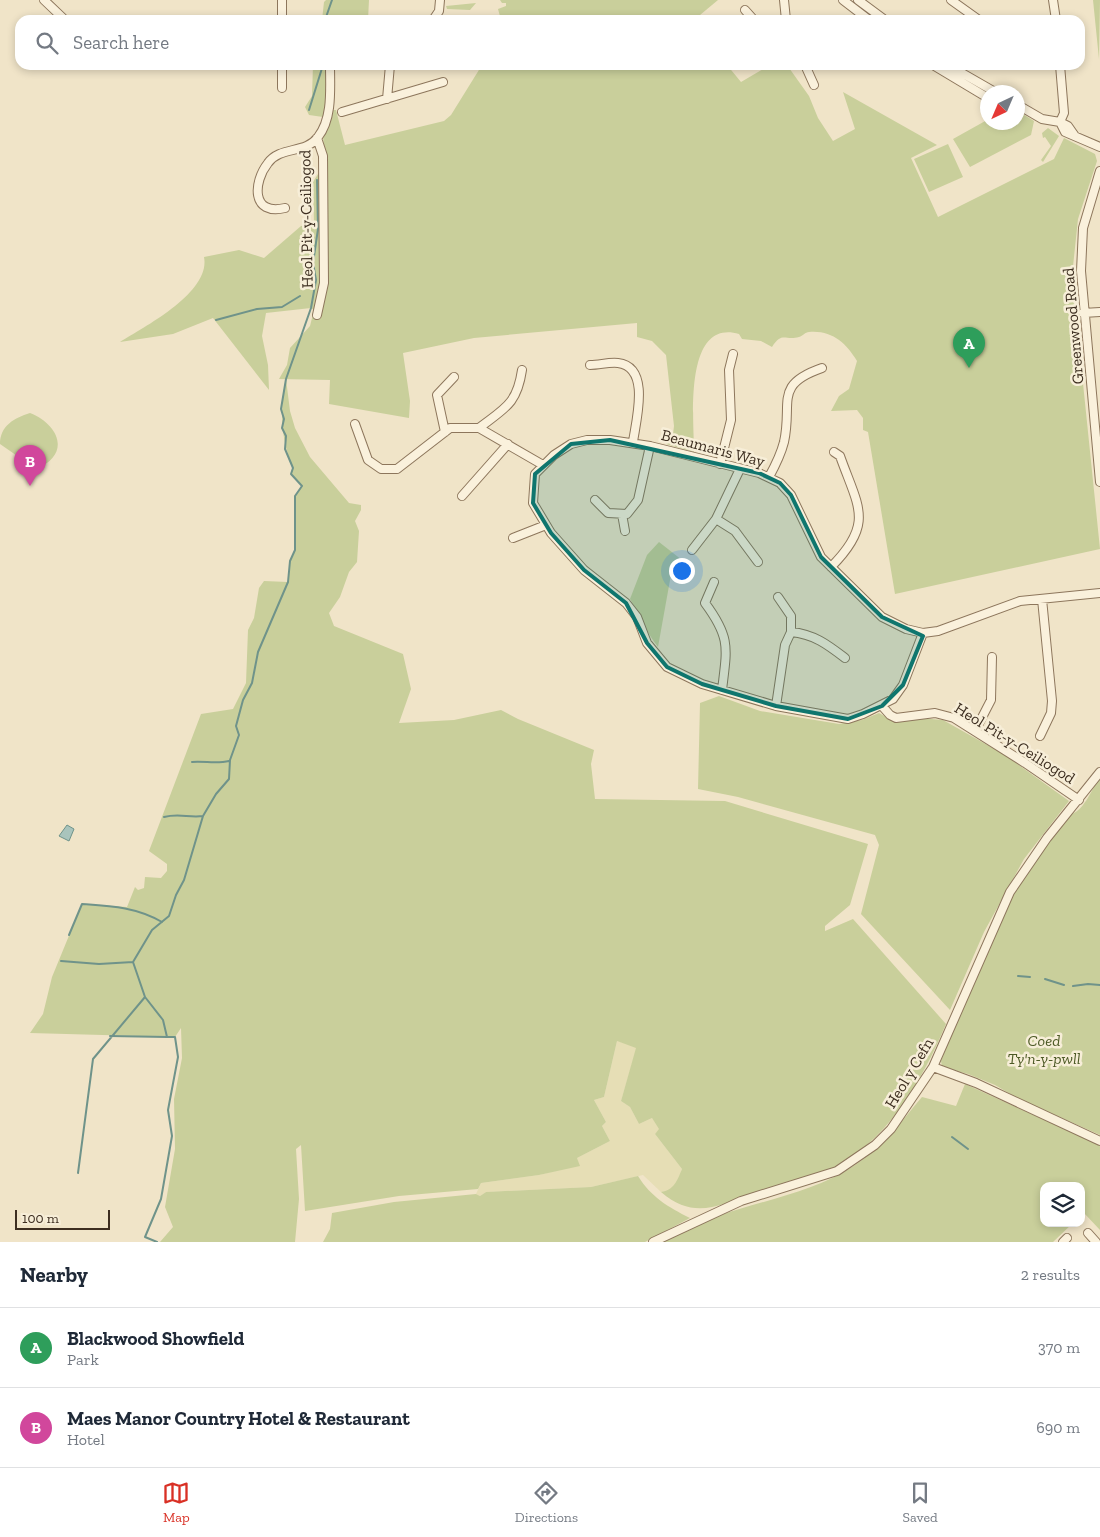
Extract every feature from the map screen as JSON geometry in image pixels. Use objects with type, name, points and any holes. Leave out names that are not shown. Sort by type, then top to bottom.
[{"type":"street","points":[[44,0],[60,15]]},
{"type":"street","points":[[282,0],[282,15]]},
{"type":"street","points":[[436,15],[439,11],[440,0]]},
{"type":"street","points":[[784,0],[786,15]]},
{"type":"street","points":[[844,0],[863,15]]},
{"type":"street","points":[[858,0],[878,15]]},
{"type":"street","points":[[951,0],[972,15]]},
{"type":"street","points":[[1053,0],[1055,15]]},
{"type":"street","points":[[745,10],[750,15]]},
{"type":"street","points":[[282,70],[282,88]]},
{"type":"street","name":"Heol Pit-y-Ceiliogod","points":[[316,315],[324,283],[323,156],[317,138],[328,110],[330,70]]},
{"type":"street","points":[[387,99],[390,70]]},
{"type":"street","points":[[806,70],[814,85]]},
{"type":"street","points":[[941,70],[980,93]]},
{"type":"street","points":[[957,70],[983,85]]},
{"type":"street","points":[[1060,70],[1064,113],[1060,122]]},
{"type":"street","points":[[342,112],[443,82]]},
{"type":"street","points":[[1025,109],[1042,119],[1060,122],[1068,126],[1075,136],[1100,147]]},
{"type":"street","points":[[285,208],[268,209],[262,205],[256,191],[261,174],[268,162],[276,156],[284,151],[305,147],[317,138]]},
{"type":"street","name":"Greenwood Road","points":[[1100,171],[1083,228],[1081,271],[1083,313],[1100,482]]},
{"type":"street","points":[[1083,313],[1100,312]]},
{"type":"street","points":[[720,464],[731,420],[729,370],[734,354]]},
{"type":"street","points":[[590,365],[599,368],[610,363],[624,364],[636,374],[639,389],[633,442]]},
{"type":"street","points":[[769,478],[784,440],[789,390],[797,379],[810,368],[822,368]]},
{"type":"street","points":[[479,428],[505,408],[519,392],[522,370]]},
{"type":"street","points":[[445,432],[437,395],[454,377]]},
{"type":"street","points":[[1091,382],[1100,385]]},
{"type":"street","points":[[355,424],[368,460],[381,469],[397,469],[450,428],[479,428],[543,465],[535,474],[533,503],[546,525],[584,570],[626,603],[637,617],[647,643],[667,667],[702,684],[776,706],[848,719],[882,706],[893,699],[903,685],[923,633]]},
{"type":"street","name":"Beaumaris Way","points":[[543,465],[571,444],[587,440],[633,442],[769,478],[780,483],[791,494],[822,557],[831,567],[882,617],[906,629],[923,633],[938,631],[1016,602],[1100,593]]},
{"type":"street","points":[[462,496],[508,444]]},
{"type":"street","points":[[594,500],[608,513],[627,514],[638,500],[650,446]]},
{"type":"street","points":[[831,567],[853,541],[860,521],[859,511],[837,454],[847,449]]},
{"type":"street","points":[[692,550],[716,519],[740,469]]},
{"type":"street","points":[[622,514],[626,531]]},
{"type":"street","points":[[716,519],[735,531],[758,562]]},
{"type":"street","points":[[513,538],[546,525]]},
{"type":"street","points":[[714,582],[705,603],[720,624],[727,646],[722,690]]},
{"type":"street","points":[[776,706],[785,645],[791,632],[791,616],[778,597]]},
{"type":"street","points":[[1040,733],[1052,713],[1042,599]]},
{"type":"street","points":[[791,632],[812,636],[839,657]]},
{"type":"street","points":[[975,731],[990,700],[992,656]]},
{"type":"street","name":"Heol Pit-y-Ceiliogod","points":[[882,706],[896,718],[917,714],[945,714],[975,731],[1078,800]]},
{"type":"street","name":"Heol y Cefn","points":[[652,1242],[741,1201],[837,1171],[875,1144],[891,1129],[933,1067],[1010,892],[1047,838],[1100,772]]},
{"type":"street","points":[[933,1067],[976,1084],[1100,1141]]},
{"type":"street","points":[[1088,1233],[1096,1242]]},
{"type":"highlighted area","points":[[610,440],[759,473],[780,483],[791,495],[821,557],[882,617],[923,636],[903,685],[882,706],[848,719],[776,706],[702,684],[667,667],[647,643],[626,603],[584,570],[551,533],[533,503],[535,474],[571,444]]},
{"type":"shaded area","points":[[617,1041],[637,1047],[621,1101],[630,1107],[639,1124],[652,1118],[660,1129],[655,1134],[682,1169],[677,1184],[669,1191],[661,1192],[643,1175],[591,1187],[486,1192],[480,1196],[476,1194],[481,1183],[539,1175],[579,1165],[577,1158],[610,1141],[602,1126],[606,1122],[594,1100],[604,1097]]},
{"type":"green space","points":[[326,0],[369,0],[368,15],[323,15],[324,2]]},
{"type":"green space","points":[[500,0],[718,0],[700,15],[500,15],[498,9],[506,6],[506,3],[502,3]]},
{"type":"green space","points":[[1093,0],[1100,0],[1099,61],[1099,59]]},
{"type":"green space","points":[[476,3],[470,10],[447,9],[446,6]]},
{"type":"green space","points":[[313,70],[326,70],[327,96],[323,117],[309,115],[305,107],[312,96]]},
{"type":"green space","points":[[479,70],[731,70],[741,82],[761,70],[791,70],[809,96],[818,118],[833,141],[855,129],[843,92],[937,145],[911,158],[938,217],[1054,159],[1064,138],[1095,154],[1097,161],[1078,219],[1072,276],[1100,549],[895,594],[868,432],[863,430],[863,418],[857,410],[831,411],[839,396],[849,389],[857,361],[843,343],[825,333],[809,332],[799,337],[781,338],[772,347],[761,341],[742,339],[739,334],[721,333],[708,341],[700,356],[693,397],[694,452],[666,444],[673,434],[674,426],[666,355],[652,341],[637,337],[637,323],[474,338],[403,353],[410,401],[409,418],[329,404],[330,380],[279,379],[287,365],[290,348],[310,326],[314,310],[311,308],[266,313],[262,336],[268,365],[269,390],[213,318],[173,334],[120,342],[160,317],[187,295],[197,283],[203,270],[204,257],[239,250],[264,258],[301,226],[314,224],[313,182],[325,163],[323,136],[332,110],[336,110],[345,145],[444,121],[451,115]]},
{"type":"green space","points":[[1025,115],[1034,121],[1031,135],[970,167],[953,139],[980,124],[980,130],[1025,130]]},
{"type":"green space","points":[[1048,128],[1059,136],[1043,162],[1041,160],[1051,146],[1045,137],[1043,138],[1042,133]]},
{"type":"green space","points":[[948,144],[963,177],[929,192],[914,159]]},
{"type":"green space","points":[[286,379],[290,411],[295,428],[310,457],[349,503],[361,505],[361,510],[355,521],[359,531],[357,562],[349,572],[340,597],[329,613],[334,626],[403,654],[411,689],[399,723],[454,720],[501,710],[518,719],[594,750],[591,764],[595,799],[725,801],[868,844],[850,905],[825,926],[825,931],[853,919],[946,1024],[925,1068],[899,1110],[867,1145],[847,1160],[822,1174],[780,1185],[717,1206],[695,1208],[673,1201],[661,1192],[672,1187],[682,1169],[655,1134],[659,1129],[652,1118],[639,1124],[630,1107],[621,1101],[636,1048],[617,1041],[604,1097],[594,1100],[606,1122],[602,1126],[610,1141],[577,1158],[580,1166],[539,1175],[481,1183],[478,1189],[399,1196],[305,1211],[301,1145],[296,1149],[299,1199],[295,1242],[160,1242],[173,1227],[165,1207],[175,1149],[174,1099],[182,1058],[181,1028],[175,1037],[30,1033],[43,1014],[52,977],[82,904],[127,907],[135,887],[138,890],[144,888],[145,877],[161,878],[167,871],[167,864],[149,851],[201,714],[233,709],[246,683],[248,630],[254,618],[259,588],[264,581],[288,582],[290,561],[295,550],[295,496],[302,486],[291,474],[293,468],[282,424],[282,402]]},
{"type":"green space","points":[[30,413],[49,425],[57,440],[54,456],[47,463],[36,469],[0,444],[2,432],[5,428],[13,420]]},
{"type":"green space","points":[[659,542],[682,560],[672,569],[658,647],[630,599],[647,555]]},
{"type":"green space","points":[[719,696],[760,711],[839,724],[862,720],[879,713],[895,722],[920,718],[943,720],[1005,755],[1069,801],[1024,859],[984,932],[950,1010],[861,914],[879,845],[875,835],[738,797],[698,789],[700,703]]},
{"type":"green space","name":"Coed Ty'n-y-pwll","points":[[1100,778],[1100,1135],[1019,1099],[995,1085],[968,1074],[942,1067],[941,1061],[996,926],[1007,905],[1044,848],[1072,814],[1085,803]]},
{"type":"green space","points":[[965,1084],[1100,1145],[1100,1230],[1085,1214],[1085,1182],[1040,1182],[1040,1227],[1069,1227],[1053,1242],[663,1242],[708,1219],[805,1189],[839,1175],[874,1150],[891,1134],[922,1097],[956,1106]]},
{"type":"green space","points":[[638,1176],[661,1201],[690,1218],[645,1242],[323,1242],[330,1229],[332,1213],[394,1202],[476,1194],[480,1196],[486,1192],[591,1187]]},
{"type":"water","points":[[67,825],[74,829],[69,841],[59,836]]},
{"type":"waterway","points":[[327,15],[332,0]]},
{"type":"waterway","points":[[309,110],[321,70]]},
{"type":"waterway","points":[[157,1242],[145,1237],[161,1199],[172,1136],[168,1110],[178,1057],[175,1037],[167,1037],[163,1020],[145,997],[133,962],[152,930],[169,916],[176,895],[184,880],[203,816],[216,794],[229,779],[230,760],[239,735],[236,726],[243,700],[252,683],[258,652],[288,582],[290,561],[295,550],[295,496],[302,486],[291,474],[293,468],[285,449],[286,436],[282,428],[284,419],[281,409],[286,379],[311,308],[316,280],[313,263],[318,229],[317,180]]},
{"type":"waterway","points":[[216,320],[257,309],[282,307],[300,296]]},
{"type":"waterway","points":[[192,762],[229,761]]},
{"type":"waterway","points":[[164,817],[174,815],[203,816]]},
{"type":"waterway","points":[[69,935],[82,904],[133,910],[162,922]]},
{"type":"waterway","points":[[61,961],[99,964],[133,962]]},
{"type":"waterway","points":[[1018,976],[1030,977]]},
{"type":"waterway","points":[[1045,979],[1064,985]]},
{"type":"waterway","points":[[1073,986],[1100,985]]},
{"type":"waterway","points":[[78,1173],[93,1059],[145,997]]},
{"type":"waterway","points":[[110,1036],[167,1037]]},
{"type":"waterway","points":[[952,1137],[968,1149]]},
{"type":"place","name":"Blackwood Showfield","points":[[969,368]]},
{"type":"place","name":"Maes Manor Country Hotel & Restaurant","points":[[30,486]]}]
